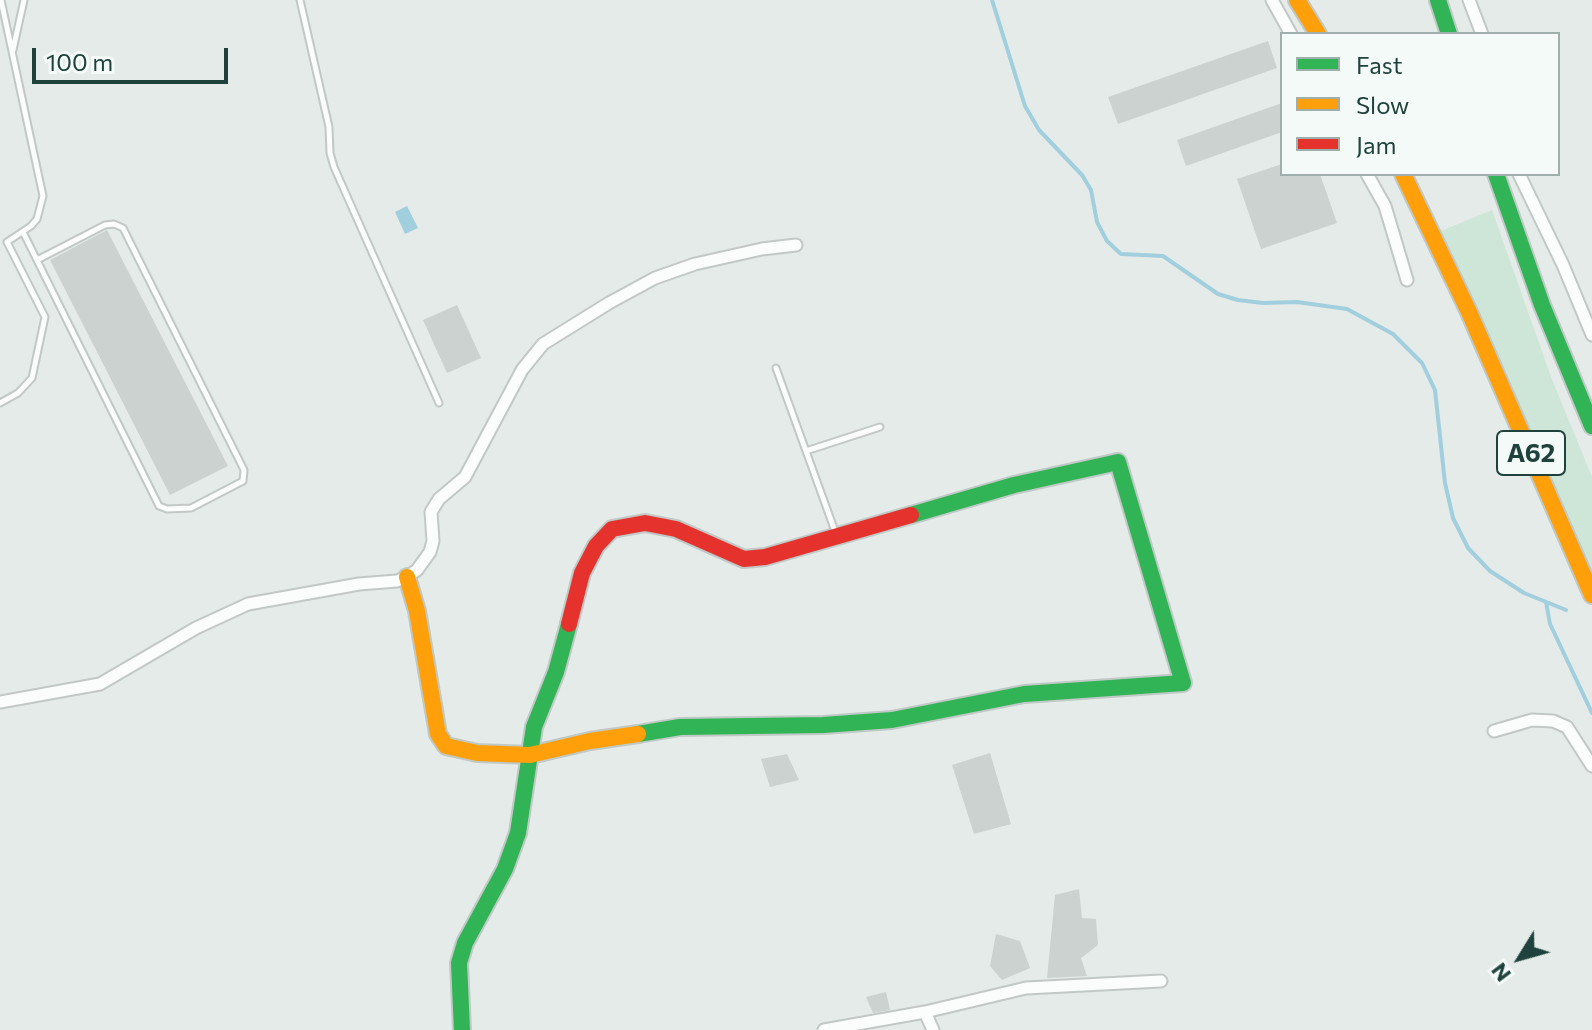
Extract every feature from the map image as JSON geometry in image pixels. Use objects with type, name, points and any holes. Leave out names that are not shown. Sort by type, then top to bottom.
[{"type":"main road","points":[[1297,0],[1317,32]]},
{"type":"main road","points":[[1438,0],[1448,32]]},
{"type":"main road","name":"Α62","points":[[1404,176],[1469,312],[1592,595]]},
{"type":"main road","name":"Α62","points":[[1497,176],[1542,305],[1592,426]]},
{"type":"main road","points":[[407,577],[417,611],[435,724],[442,741],[454,750],[530,755],[590,741],[680,727],[823,725],[892,720],[1024,694],[1183,683],[1118,462],[1014,485],[765,557],[744,559],[676,529],[645,523],[612,529],[596,546],[582,573],[556,672],[534,727],[530,755],[518,833],[505,869],[465,943],[459,963],[462,1030]]},
{"type":"street","points":[[1272,0],[1290,32]]},
{"type":"street","points":[[1469,0],[1481,32]]},
{"type":"street","points":[[1368,176],[1385,206],[1407,280]]},
{"type":"street","points":[[1520,176],[1563,265],[1592,335]]},
{"type":"street","points":[[0,702],[100,684],[196,628],[248,604],[407,577],[417,570],[430,552],[433,541],[431,512],[439,499],[465,477],[522,370],[543,344],[655,278],[695,264],[796,245]]},
{"type":"street","points":[[1494,731],[1532,720],[1553,721],[1567,727],[1592,766]]},
{"type":"street","points":[[824,1030],[925,1012],[1026,988],[1161,981]]},
{"type":"street","points":[[925,1012],[933,1030]]},
{"type":"lane","points":[[0,0],[43,196],[37,219],[23,232],[3,243],[45,317],[32,378],[18,393],[0,403]]},
{"type":"lane","points":[[13,52],[24,0]]},
{"type":"lane","points":[[300,0],[329,127],[334,167],[439,403]]},
{"type":"lane","points":[[23,232],[159,506],[167,509],[191,508],[243,481],[244,470],[123,228],[114,224],[105,225],[37,260]]},
{"type":"lane","points":[[776,368],[837,535]]},
{"type":"lane","points":[[806,451],[880,427]]},
{"type":"green space","points":[[1492,210],[1551,377],[1592,477],[1592,572],[1479,310],[1441,231]]},
{"type":"water","points":[[407,206],[418,228],[405,234],[395,212]]},
{"type":"building","points":[[1268,41],[1277,68],[1118,124],[1108,97]]},
{"type":"building","points":[[1280,104],[1280,133],[1186,166],[1177,140]]},
{"type":"building","points":[[1280,165],[1280,176],[1321,176],[1337,223],[1261,249],[1237,179]]},
{"type":"building","points":[[107,230],[228,466],[170,495],[50,260]]},
{"type":"building","points":[[457,305],[481,358],[447,373],[423,320]]},
{"type":"building","points":[[990,753],[1011,824],[974,834],[952,765]]},
{"type":"building","points":[[787,754],[799,780],[770,787],[761,759]]},
{"type":"building","points":[[1079,889],[1082,918],[1096,919],[1098,945],[1081,958],[1087,976],[1047,978],[1055,895]]},
{"type":"building","points":[[996,934],[1020,941],[1030,968],[1002,980],[990,966]]},
{"type":"building","points":[[886,992],[890,1010],[873,1013],[866,997]]},
{"type":"waterway","points":[[992,0],[1025,106],[1039,130],[1082,175],[1091,190],[1097,222],[1107,241],[1121,254],[1163,256],[1218,294],[1263,303],[1297,302],[1347,309],[1393,334],[1422,363],[1435,390],[1445,483],[1453,518],[1468,548],[1490,571],[1524,593],[1566,610]]},
{"type":"waterway","points":[[1546,602],[1550,624],[1592,713]]},
{"type":"traffic: fast","points":[[1438,0],[1448,32]]},
{"type":"traffic: fast","points":[[1497,176],[1542,305],[1592,426]]},
{"type":"traffic: fast","points":[[638,734],[680,727],[823,725],[892,720],[1024,694],[1183,683],[1118,462],[1014,485],[911,515]]},
{"type":"traffic: fast","points":[[462,1030],[459,963],[465,943],[505,869],[518,833],[534,727],[556,672],[569,624]]},
{"type":"traffic: slow","points":[[1297,0],[1317,32]]},
{"type":"traffic: slow","points":[[1404,176],[1469,312],[1592,595]]},
{"type":"traffic: slow","points":[[407,577],[417,611],[438,734],[446,746],[477,753],[530,755],[638,734]]},
{"type":"traffic: jam","points":[[569,624],[582,573],[596,546],[612,529],[645,523],[676,529],[744,559],[765,557],[911,515]]}]
